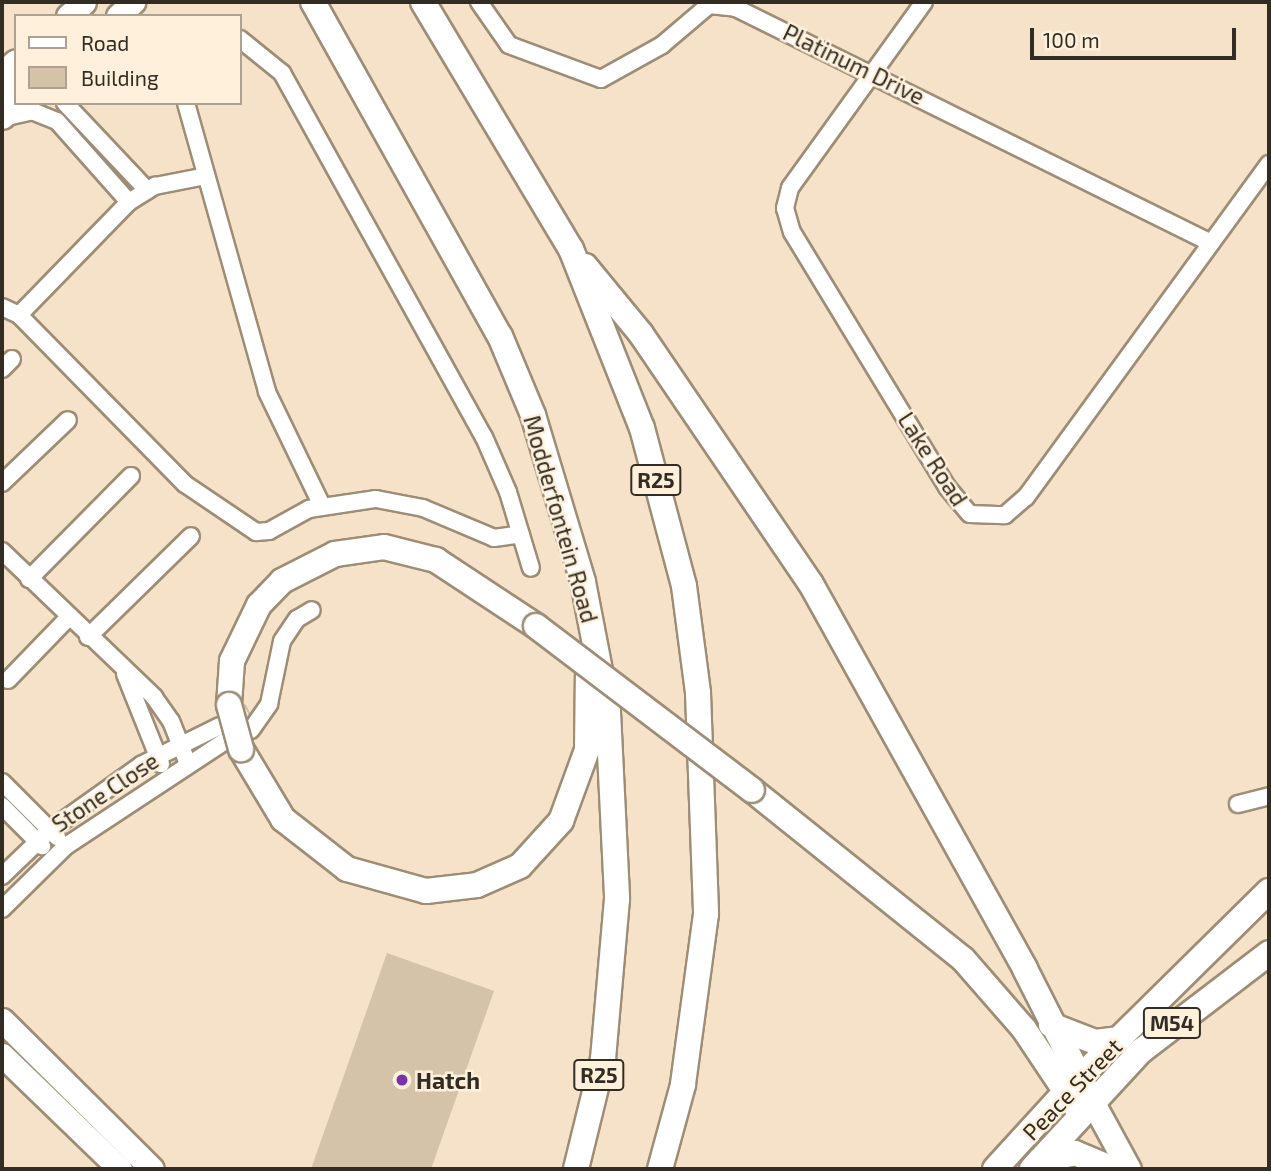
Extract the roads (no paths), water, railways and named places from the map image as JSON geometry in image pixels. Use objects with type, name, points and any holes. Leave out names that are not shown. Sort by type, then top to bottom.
[{"type":"main road","name":"Modderfontein Road","points":[[313,2],[500,335],[533,415],[583,582],[608,712],[617,900],[603,1059],[576,1169]]},
{"type":"main road","name":"R25","points":[[423,2],[571,249],[642,428],[684,586],[698,693],[706,915],[684,1085],[660,1169]]},
{"type":"main road","points":[[571,249],[641,334],[804,573],[1026,969],[1086,1108]]},
{"type":"main road","points":[[583,582],[589,722],[584,762],[561,821],[540,850],[499,878],[451,891],[426,891],[347,869],[283,819],[239,740],[233,714],[232,661],[259,605],[282,581],[335,554],[384,547],[411,551],[458,571],[536,626],[752,790],[963,959],[993,988],[1075,1084]]},
{"type":"main road","name":"Peace Street","points":[[995,1169],[1075,1084],[1269,891]]},
{"type":"main road","name":"Peace Street","points":[[1036,1165],[1086,1108],[1176,1020],[1269,953]]},
{"type":"main road","points":[[1051,1025],[1095,1042],[1120,1039]]},
{"type":"main road","points":[[1036,1165],[1075,1153],[1114,1169]]},
{"type":"street","points":[[70,14],[84,2]]},
{"type":"street","name":"Platinum Drive","points":[[479,2],[509,45],[590,79],[618,74],[709,5],[758,17],[1211,243]]},
{"type":"street","name":"Lake Road","points":[[924,2],[790,188],[787,219],[947,487],[970,514],[1005,515],[1021,503],[1269,164]]},
{"type":"street","points":[[242,41],[282,73],[497,461],[531,568]]},
{"type":"street","points":[[2,118],[16,105]]},
{"type":"street","points":[[67,105],[147,190]]},
{"type":"street","points":[[187,105],[274,412],[322,506]]},
{"type":"street","points":[[2,118],[32,111],[57,121],[130,202]]},
{"type":"street","points":[[19,314],[130,202],[147,190],[206,176]]},
{"type":"street","points":[[2,307],[19,314],[185,484],[223,511],[262,533],[322,506],[359,499],[397,502],[494,538],[521,534]]},
{"type":"street","points":[[2,483],[68,419]]},
{"type":"street","points":[[29,579],[131,476]]},
{"type":"street","points":[[88,638],[191,536]]},
{"type":"street","points":[[4,558],[164,708],[188,764]]},
{"type":"street","points":[[239,740],[269,704],[282,641],[297,619],[312,610]]},
{"type":"street","points":[[8,680],[69,617]]},
{"type":"street","points":[[125,674],[167,775]]},
{"type":"street","name":"Stone Close","points":[[2,876],[36,840],[157,755],[233,714],[269,704]]},
{"type":"street","name":"Stone Close","points":[[2,909],[66,846],[167,775],[239,740]]},
{"type":"street","points":[[2,782],[66,846]]},
{"type":"street","points":[[1238,804],[1269,796]]},
{"type":"street","points":[[2,806],[52,857]]},
{"type":"street","points":[[2,1020],[152,1169]]},
{"type":"street","points":[[2,1055],[120,1169]]},
{"type":"street","points":[[1086,1108],[1114,1169]]},
{"type":"street","points":[[1086,1108],[1129,1169]]},
{"type":"tunnel","points":[[226,723],[249,711]]},
{"type":"place","name":"Hatch","points":[[402,1080]]}]
